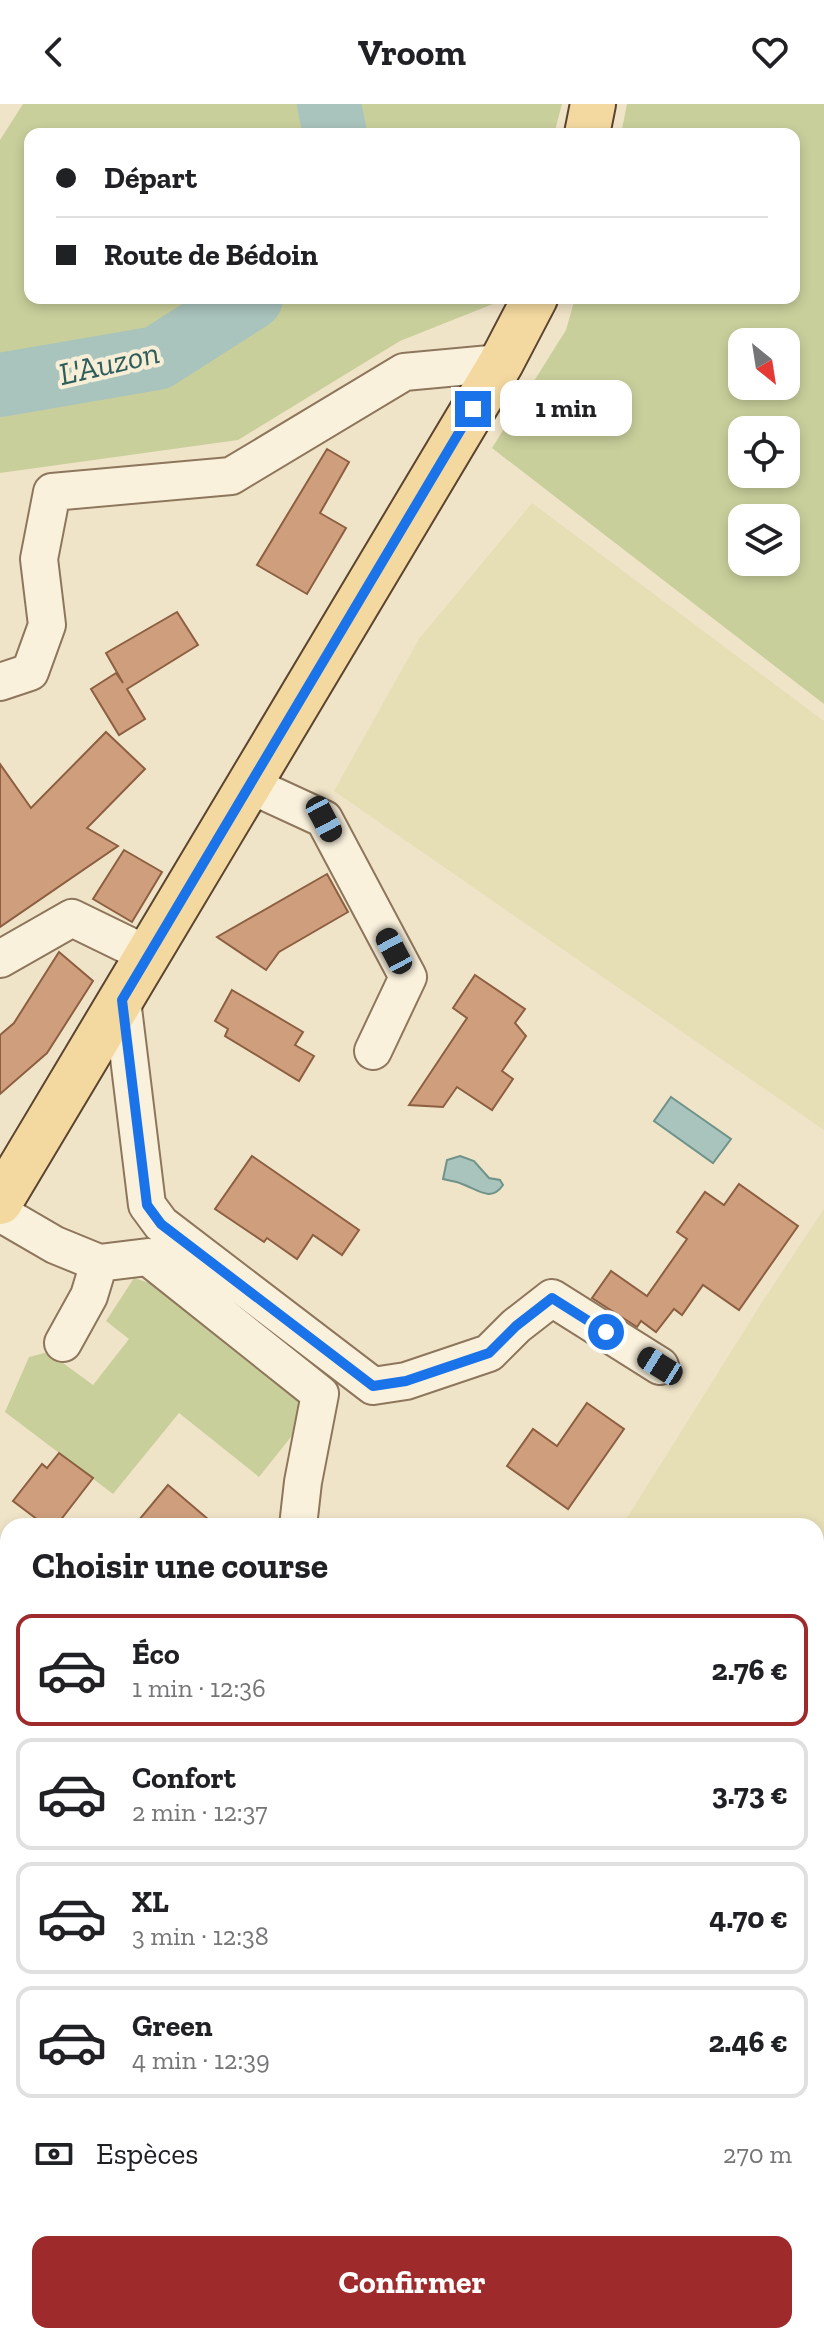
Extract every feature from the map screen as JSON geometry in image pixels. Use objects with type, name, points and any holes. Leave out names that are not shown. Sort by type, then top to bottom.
[{"type":"main road","points":[[588,128],[593,104]]},
{"type":"main road","points":[[0,1202],[501,363],[532,304]]},
{"type":"street","points":[[0,682],[30,672],[47,625],[39,559],[52,492],[231,476],[404,372],[501,363]]},
{"type":"street","points":[[248,784],[324,819],[408,977],[373,1051]]},
{"type":"street","points":[[0,959],[72,918],[148,955]]},
{"type":"street","points":[[122,1000],[147,1205],[161,1224],[373,1386],[406,1381],[489,1353],[516,1326],[552,1298],[660,1366]]},
{"type":"street","points":[[0,1213],[55,1245],[99,1263],[148,1257],[320,1394],[299,1518]]},
{"type":"street","points":[[63,1343],[89,1296],[99,1263]]},
{"type":"shaded area","points":[[532,503],[824,721],[824,1130],[334,791],[419,639]]},
{"type":"shaded area","points":[[824,1209],[824,1518],[627,1518]]},
{"type":"green space","points":[[23,104],[562,104],[556,128],[24,128],[24,304],[493,304],[400,341],[238,440],[0,473],[0,140]]},
{"type":"green space","points":[[627,104],[824,104],[824,704],[492,448],[566,330],[573,304],[800,304],[800,128],[622,128]]},
{"type":"green space","points":[[134,1278],[159,1286],[299,1400],[310,1413],[259,1477],[179,1413],[113,1494],[5,1412],[29,1357],[48,1352],[93,1385],[129,1339],[106,1321]]},
{"type":"water","points":[[671,1097],[731,1139],[713,1163],[654,1121]]},
{"type":"water","points":[[460,1156],[474,1161],[489,1178],[500,1180],[503,1185],[489,1194],[443,1179],[447,1160]]},
{"type":"building","points":[[327,449],[349,462],[320,513],[346,528],[307,594],[257,565]]},
{"type":"building","points":[[177,612],[198,645],[127,689],[145,719],[119,735],[91,689],[116,673],[123,683],[106,653]]},
{"type":"building","points":[[106,732],[145,769],[87,828],[118,846],[0,927],[0,764],[31,808]]},
{"type":"building","points":[[124,850],[162,872],[132,922],[93,899]]},
{"type":"building","points":[[327,874],[348,912],[279,952],[266,970],[217,937]]},
{"type":"building","points":[[59,952],[93,981],[47,1053],[0,1094],[0,1035],[14,1023]]},
{"type":"building","points":[[475,975],[525,1009],[515,1023],[526,1036],[502,1071],[513,1079],[492,1110],[457,1087],[443,1107],[409,1105],[467,1018],[453,1008]]},
{"type":"building","points":[[232,990],[303,1032],[295,1045],[314,1056],[299,1081],[225,1036],[228,1029],[215,1021]]},
{"type":"building","points":[[252,1156],[359,1230],[342,1255],[313,1235],[297,1259],[267,1238],[264,1242],[215,1209]]},
{"type":"building","points":[[739,1184],[798,1226],[739,1310],[703,1285],[682,1315],[674,1309],[656,1332],[641,1321],[637,1327],[592,1298],[611,1271],[647,1296],[687,1239],[677,1232],[705,1192],[724,1205]]},
{"type":"building","points":[[587,1403],[624,1429],[568,1509],[507,1466],[533,1429],[557,1446]]},
{"type":"building","points":[[59,1453],[93,1478],[62,1518],[35,1518],[13,1501],[42,1464],[47,1468]]},
{"type":"building","points":[[168,1485],[207,1518],[141,1518]]},
{"type":"waterway","name":"L'Auzon","points":[[329,104],[334,128]]},
{"type":"waterway","name":"L'Auzon","points":[[0,385],[157,358],[242,304]]},
{"type":"route","points":[[473,409],[122,1000],[147,1205],[161,1224],[373,1386],[406,1381],[489,1353],[516,1326],[552,1298],[606,1332]]}]
